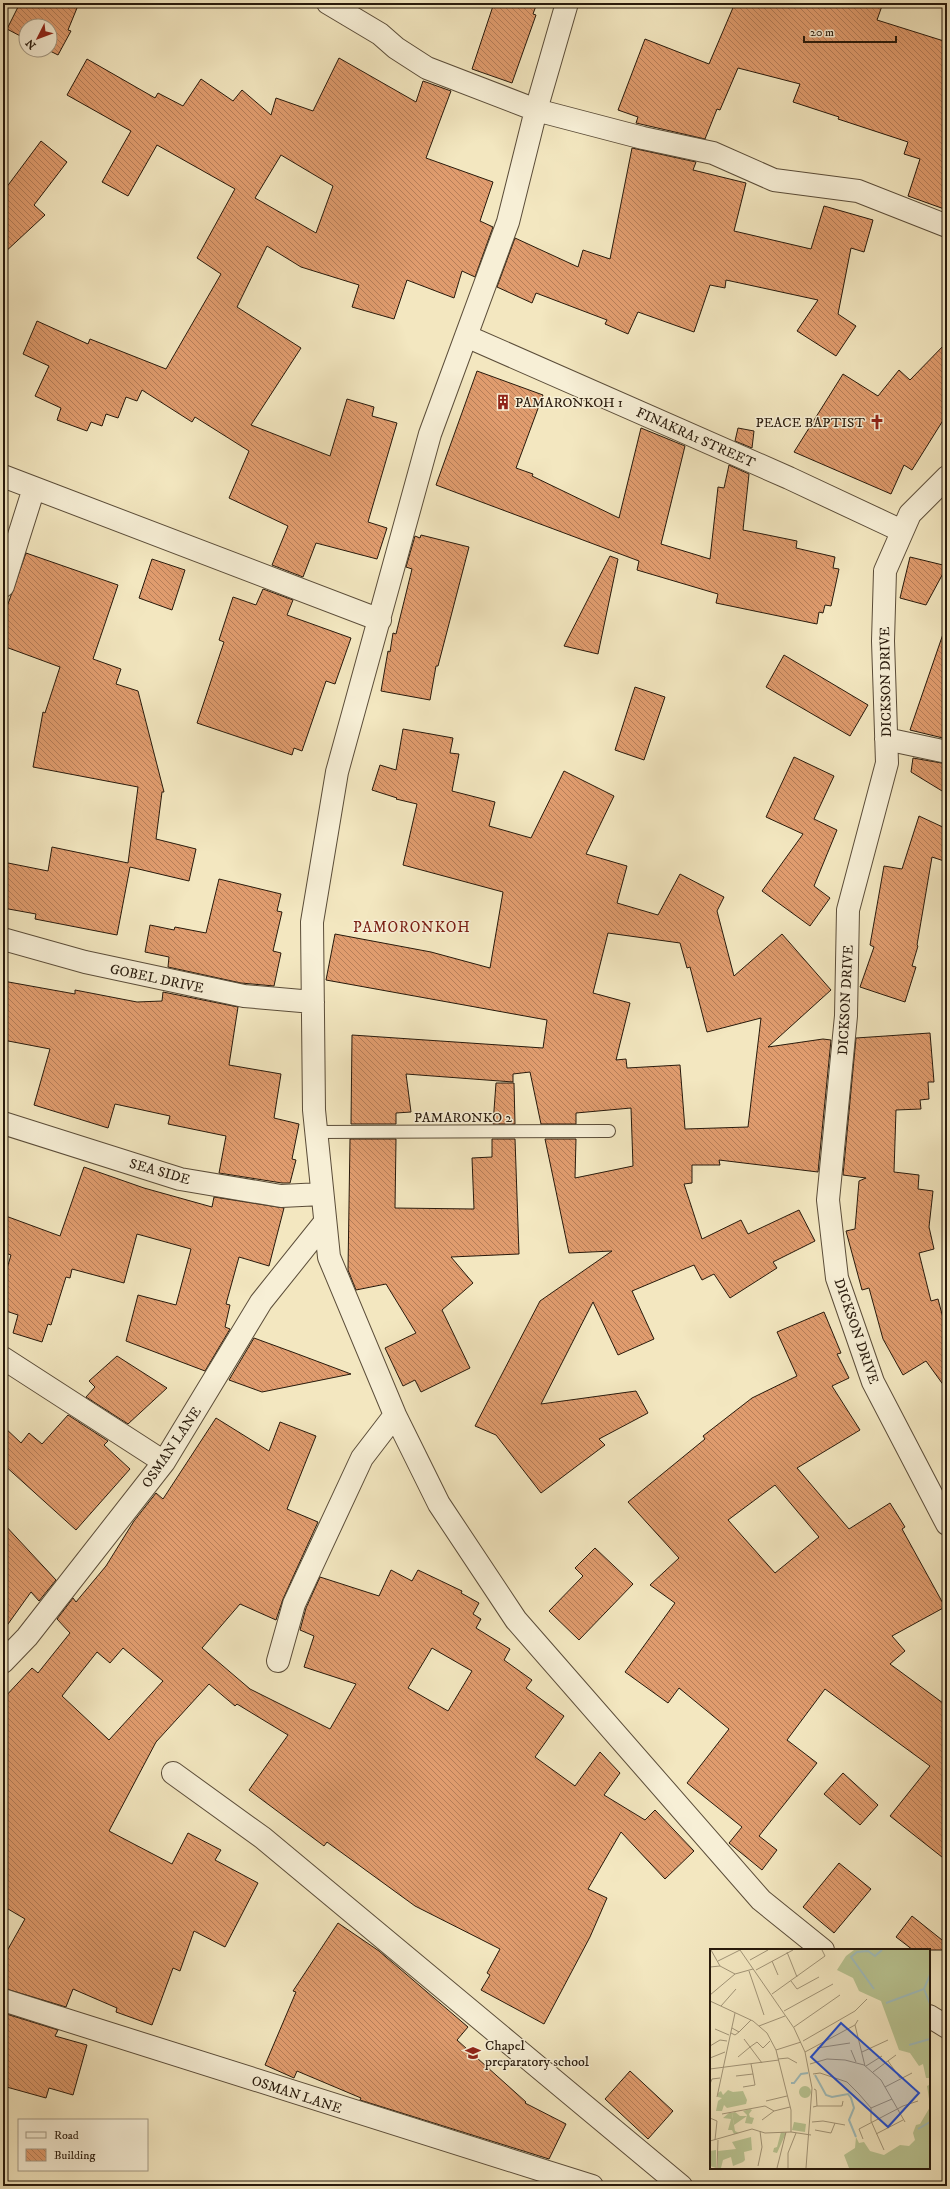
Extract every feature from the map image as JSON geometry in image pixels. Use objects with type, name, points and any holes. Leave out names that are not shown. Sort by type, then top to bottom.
[{"type":"street","points":[[328,3],[380,34],[396,48],[427,68],[536,110],[643,138],[713,153],[774,180],[858,191],[947,226]]},
{"type":"street","points":[[567,3],[536,110],[508,222],[430,434],[337,772],[312,922],[316,1132],[329,1257],[395,1415],[439,1504],[516,1620],[761,1900],[823,1949]]},
{"type":"street","name":"FINAKRA1 STREET","points":[[466,336],[789,478],[902,531]]},
{"type":"street","points":[[3,476],[380,620]]},
{"type":"street","name":"DICKSON DRIVE","points":[[947,477],[910,514],[885,571],[883,641],[887,763],[848,910],[846,1016],[828,1200],[837,1278],[873,1382],[947,1524]]},
{"type":"street","points":[[3,586],[34,488]]},
{"type":"street","points":[[886,739],[947,752]]},
{"type":"street","name":"GOBEL DRIVE","points":[[3,939],[85,962],[244,996],[313,1002]]},
{"type":"street","name":"SEA SIDE","points":[[3,1123],[180,1179],[281,1196],[322,1194]]},
{"type":"street","name":"OSMAN LANE","points":[[3,1662],[27,1637],[164,1462],[261,1302],[325,1222]]},
{"type":"street","points":[[3,1358],[164,1462]]},
{"type":"street","points":[[278,1661],[294,1604],[362,1458],[395,1415]]},
{"type":"street","points":[[173,1773],[263,1838],[681,2186]]},
{"type":"street","name":"OSMAN LANE","points":[[3,2000],[592,2186]]},
{"type":"street","points":[[930,2017],[947,2027]]},
{"type":"lane","name":"PAMARONKO 2","points":[[316,1132],[609,1131]]},
{"type":"building","points":[[20,3],[64,3],[77,8],[68,30],[71,31],[58,55],[58,18],[18,18],[18,35],[7,29]]},
{"type":"building","points":[[494,3],[537,3],[533,14],[536,15],[512,83],[472,69]]},
{"type":"building","points":[[735,3],[883,3],[877,20],[947,42],[947,210],[908,196],[920,159],[904,154],[908,142],[838,119],[839,117],[793,102],[800,84],[738,68],[720,110],[717,109],[705,139],[636,123],[638,117],[618,110],[645,39],[709,64]]},
{"type":"building","points":[[339,58],[416,102],[423,81],[451,91],[426,158],[493,182],[480,221],[493,227],[475,277],[462,271],[454,298],[407,280],[394,319],[352,307],[359,285],[301,267],[267,246],[237,307],[301,348],[251,425],[330,456],[347,399],[374,407],[372,416],[397,423],[368,522],[387,528],[377,559],[316,543],[303,577],[272,565],[288,526],[229,498],[249,451],[195,417],[192,422],[142,390],[137,401],[126,397],[118,418],[106,414],[102,426],[91,422],[87,431],[57,420],[61,408],[35,396],[49,366],[23,354],[37,321],[88,344],[90,339],[166,369],[221,274],[197,258],[235,189],[157,145],[128,196],[102,182],[131,131],[67,95],[87,59],[155,98],[158,93],[183,106],[201,79],[233,101],[242,90],[271,115],[276,98],[313,111]],"holes":[[[281,155],[333,186],[316,233],[255,198]]]},
{"type":"building","points":[[41,141],[67,162],[34,205],[45,215],[3,254],[3,192]]},
{"type":"building","points":[[632,148],[696,162],[693,170],[746,183],[734,231],[811,249],[824,206],[873,220],[864,252],[851,248],[838,314],[856,326],[836,356],[797,331],[818,300],[726,280],[725,288],[710,285],[694,332],[638,312],[628,334],[605,324],[607,320],[536,293],[532,303],[497,287],[515,238],[578,267],[583,250],[610,259]]},
{"type":"building","points":[[947,342],[947,414],[912,470],[904,465],[891,494],[794,452],[843,374],[878,396],[899,370],[910,380]]},
{"type":"building","points":[[477,371],[543,395],[516,468],[533,474],[532,476],[619,518],[641,428],[685,446],[661,544],[710,559],[718,487],[724,488],[729,465],[749,474],[743,530],[797,541],[796,548],[835,557],[833,568],[839,569],[831,606],[825,605],[823,613],[819,612],[817,624],[716,603],[718,594],[637,570],[639,561],[436,485]]},
{"type":"building","points":[[738,428],[754,431],[752,448],[735,441]]},
{"type":"building","points":[[421,535],[469,547],[438,666],[436,666],[430,700],[381,691],[388,651],[390,652],[393,633],[396,634],[412,569],[406,567],[415,536],[420,538]]},
{"type":"building","points":[[26,553],[118,585],[93,659],[121,669],[116,684],[138,691],[164,792],[162,792],[156,839],[196,849],[189,881],[130,867],[117,935],[35,919],[36,914],[3,908],[3,862],[48,871],[52,847],[128,863],[138,787],[33,767],[43,712],[45,713],[60,667],[3,646],[3,618]]},
{"type":"building","points":[[610,556],[618,559],[598,654],[564,646]]},
{"type":"building","points":[[910,557],[947,566],[926,605],[900,598]]},
{"type":"building","points":[[152,559],[185,570],[172,610],[139,598]]},
{"type":"building","points":[[263,589],[293,600],[287,615],[351,638],[335,684],[326,681],[302,751],[294,748],[292,755],[197,723],[224,642],[219,640],[233,597],[256,605]]},
{"type":"building","points":[[943,634],[947,635],[947,739],[910,730]]},
{"type":"building","points":[[784,655],[868,705],[850,736],[766,687]]},
{"type":"building","points":[[635,687],[665,697],[644,760],[615,750]]},
{"type":"building","points":[[403,729],[453,738],[450,753],[459,754],[452,791],[495,802],[489,826],[531,838],[564,771],[614,796],[586,854],[627,866],[617,903],[658,915],[680,874],[724,897],[717,911],[734,976],[782,934],[831,990],[768,1047],[823,1039],[831,1040],[818,1172],[719,1160],[720,1165],[692,1165],[692,1183],[684,1184],[702,1239],[741,1220],[748,1234],[799,1210],[815,1241],[773,1262],[777,1268],[730,1298],[714,1274],[702,1280],[694,1265],[632,1291],[654,1339],[618,1355],[593,1302],[541,1404],[636,1391],[648,1413],[599,1439],[605,1445],[541,1493],[496,1435],[475,1426],[540,1301],[612,1251],[569,1253],[545,1139],[576,1139],[575,1178],[633,1166],[631,1108],[576,1113],[576,1124],[541,1124],[530,1072],[513,1074],[513,1082],[406,1074],[411,1112],[396,1113],[396,1124],[351,1124],[352,1035],[543,1048],[547,1020],[326,980],[335,934],[431,952],[490,968],[503,892],[403,865],[417,804],[396,799],[397,798],[372,790],[380,765],[396,770]],"holes":[[[608,933],[680,943],[687,968],[690,967],[707,1032],[761,1018],[748,1127],[685,1129],[680,1065],[627,1068],[626,1059],[616,1060],[630,1003],[593,993]]]},
{"type":"building","points":[[794,757],[834,776],[814,819],[837,830],[814,886],[830,898],[810,926],[762,891],[803,834],[766,817]]},
{"type":"building","points":[[913,758],[947,764],[947,794],[911,772]]},
{"type":"building","points":[[919,816],[947,829],[947,862],[932,857],[918,946],[912,966],[916,967],[905,1002],[860,987],[874,947],[870,945],[884,866],[902,869]]},
{"type":"building","points":[[219,879],[281,894],[277,911],[282,912],[273,951],[281,953],[274,986],[241,983],[168,967],[169,957],[145,952],[150,925],[174,930],[175,927],[206,933]]},
{"type":"building","points":[[3,981],[75,994],[75,990],[137,1002],[162,1001],[163,992],[238,1007],[229,1065],[281,1074],[274,1118],[299,1124],[292,1159],[296,1160],[290,1183],[219,1173],[226,1136],[168,1124],[170,1116],[115,1104],[108,1128],[34,1105],[50,1049],[3,1040]]},
{"type":"building","points":[[930,1033],[934,1082],[928,1082],[929,1099],[920,1100],[921,1109],[896,1110],[894,1172],[919,1175],[918,1189],[933,1191],[929,1227],[934,1249],[919,1253],[931,1301],[938,1299],[947,1333],[947,1390],[926,1361],[903,1375],[883,1339],[869,1288],[862,1290],[846,1231],[855,1229],[859,1181],[866,1178],[843,1175],[856,1038]]},
{"type":"building","points":[[496,1083],[514,1083],[515,1124],[493,1124]]},
{"type":"building","points":[[350,1139],[396,1139],[395,1208],[474,1209],[472,1158],[492,1157],[492,1139],[515,1139],[519,1254],[451,1257],[473,1283],[442,1310],[470,1368],[421,1392],[415,1380],[403,1386],[385,1348],[416,1333],[386,1284],[356,1290],[348,1270]]},
{"type":"building","points":[[84,1167],[144,1188],[212,1207],[214,1197],[284,1208],[269,1266],[239,1257],[226,1304],[230,1305],[225,1327],[230,1329],[205,1371],[126,1341],[138,1295],[176,1305],[191,1249],[137,1234],[124,1283],[72,1269],[70,1278],[66,1277],[51,1325],[48,1324],[42,1342],[13,1333],[18,1315],[3,1310],[3,1282],[11,1255],[3,1252],[3,1215],[60,1236]]},
{"type":"building","points":[[824,1312],[841,1353],[837,1354],[849,1378],[832,1386],[860,1430],[797,1468],[849,1529],[890,1503],[905,1527],[902,1529],[945,1607],[892,1636],[905,1651],[890,1664],[947,1706],[947,1861],[890,1816],[930,1766],[825,1689],[787,1740],[817,1763],[759,1836],[777,1850],[762,1870],[729,1843],[742,1827],[687,1783],[729,1729],[679,1688],[668,1703],[625,1672],[675,1603],[650,1585],[679,1558],[628,1502],[705,1439],[703,1436],[752,1398],[797,1376],[777,1332]],"holes":[[[775,1485],[819,1537],[775,1573],[728,1520]]]},
{"type":"building","points":[[254,1338],[351,1374],[262,1392],[229,1380]]},
{"type":"building","points":[[117,1356],[167,1388],[128,1424],[86,1397],[95,1387],[89,1381]]},
{"type":"building","points":[[68,1415],[108,1441],[104,1445],[130,1469],[76,1530],[3,1464],[3,1426],[21,1443],[29,1433],[42,1444]]},
{"type":"building","points":[[216,1418],[269,1451],[280,1422],[316,1436],[287,1509],[318,1522],[283,1599],[276,1620],[240,1604],[202,1648],[250,1689],[330,1729],[356,1684],[304,1667],[314,1636],[300,1630],[306,1608],[320,1577],[379,1596],[391,1570],[412,1581],[418,1570],[462,1591],[461,1593],[479,1603],[473,1614],[481,1619],[476,1628],[510,1649],[504,1660],[532,1680],[526,1688],[564,1716],[535,1757],[575,1786],[600,1752],[620,1773],[604,1795],[645,1820],[655,1810],[694,1851],[665,1879],[621,1832],[588,1889],[607,1898],[590,1937],[544,2024],[481,1990],[490,1975],[487,1973],[500,1949],[415,1906],[327,1842],[324,1846],[249,1790],[288,1735],[237,1704],[235,1706],[209,1684],[156,1742],[109,1831],[172,1864],[188,1833],[221,1850],[215,1860],[258,1883],[225,1947],[194,1931],[180,1971],[173,1968],[152,2025],[116,2012],[117,2008],[73,1989],[66,2007],[3,1988],[3,1958],[25,1919],[3,1906],[3,1699],[32,1668],[38,1673],[70,1633],[57,1619],[73,1598],[76,1602],[106,1566],[134,1521],[156,1493],[163,1499]],"holes":[[[123,1648],[163,1681],[109,1740],[62,1696],[97,1652],[110,1663]],[[432,1648],[472,1671],[448,1711],[408,1688]]]},
{"type":"building","points":[[3,1523],[56,1580],[39,1601],[31,1592],[3,1631]]},
{"type":"building","points":[[595,1548],[633,1584],[579,1640],[549,1611],[583,1576],[575,1568]]},
{"type":"building","points":[[843,1773],[878,1805],[860,1825],[824,1794]]},
{"type":"building","points":[[839,1863],[871,1889],[834,1933],[803,1907]]},
{"type":"building","points":[[912,1916],[947,1944],[947,1950],[912,1949],[896,1937]]},
{"type":"building","points":[[338,1923],[379,1951],[468,2027],[457,2040],[526,2102],[525,2103],[566,2124],[549,2159],[360,2100],[361,2098],[297,2071],[294,2078],[265,2065],[296,1992],[293,1991]]},
{"type":"building","points":[[3,2013],[58,2030],[55,2036],[87,2045],[73,2095],[49,2088],[46,2098],[3,2086]]},
{"type":"building","points":[[630,2071],[673,2111],[648,2139],[605,2099]]},
{"type":"place","name":"PAMARONKOH 1","points":[[503,402]]},
{"type":"place","name":"PEACE BAPTIST","points":[[877,422]]},
{"type":"place","name":"Chapel preparatory school","points":[[473,2053]]},
{"type":"district","name":"PAMORONKOH","points":[[412,927]]}]
